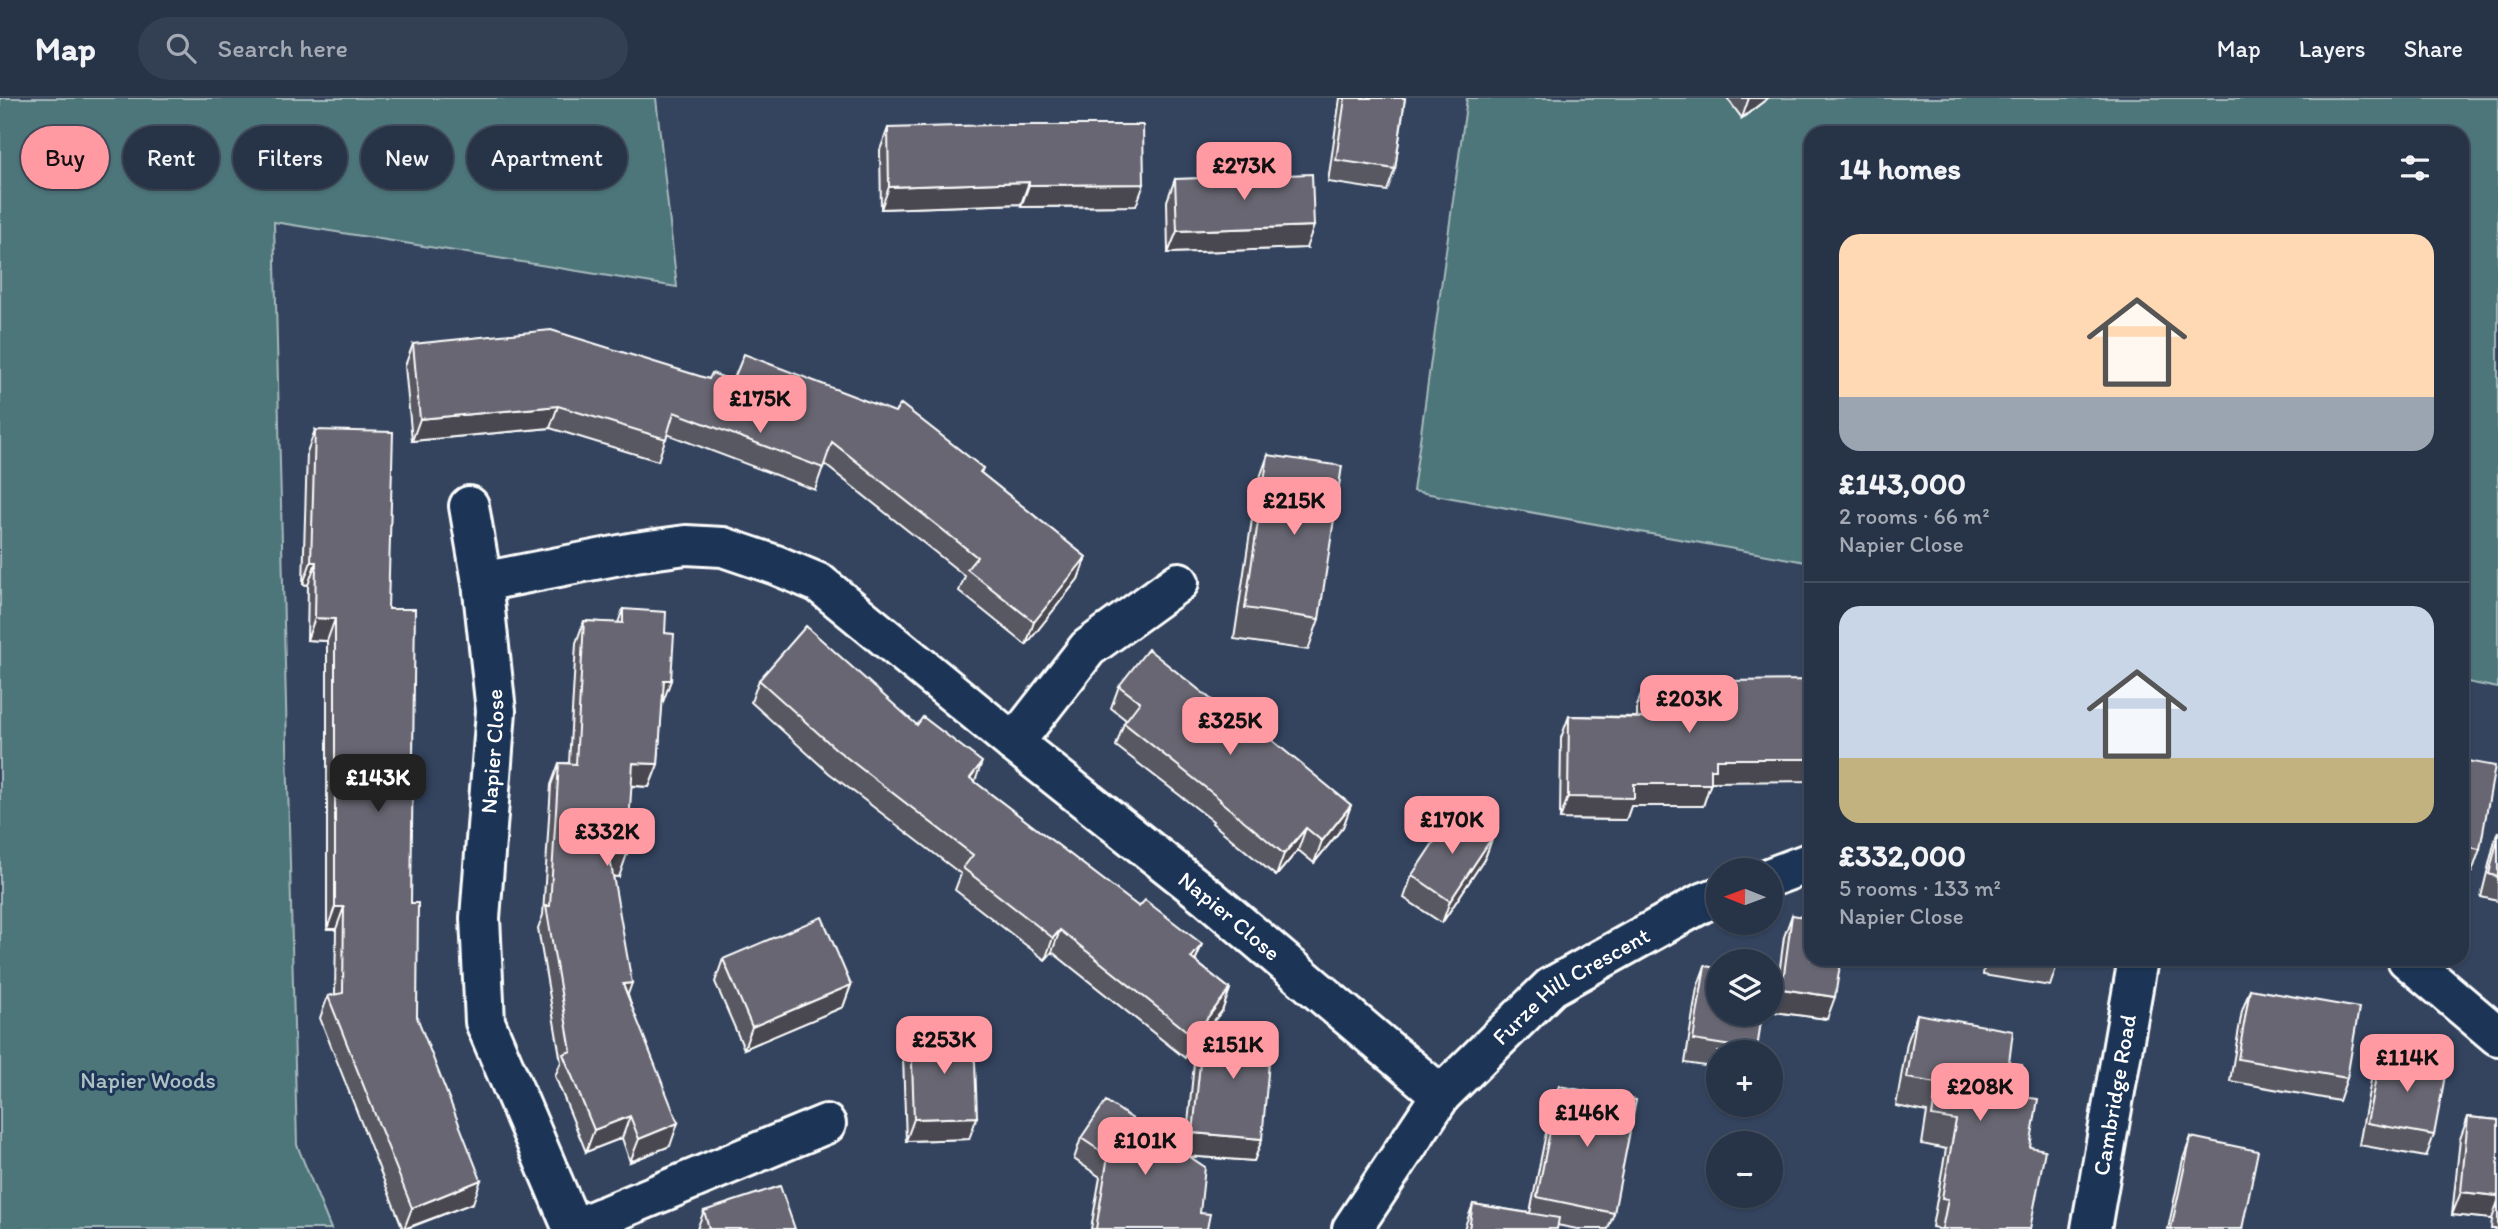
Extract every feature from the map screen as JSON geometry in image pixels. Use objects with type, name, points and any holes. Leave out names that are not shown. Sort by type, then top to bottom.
[{"type":"street","points":[[469,506],[482,582]]},
{"type":"street","name":"Napier Close","points":[[826,1124],[572,1229],[485,1022],[480,918],[496,711],[482,582],[635,552],[686,545],[723,548],[776,565],[819,583],[1209,898],[1441,1095]]},
{"type":"street","points":[[1014,743],[1088,648],[1178,582]]},
{"type":"street","points":[[1783,872],[1804,865]]},
{"type":"street","name":"Furze Hill Crescent","points":[[1352,1229],[1441,1095],[1551,987],[1706,902]]},
{"type":"street","name":"Cambridge Road","points":[[2091,1229],[2137,966]]},
{"type":"street","points":[[2415,966],[2498,1037]]},
{"type":"green space","name":"Napier Woods","points":[[0,98],[656,98],[677,287],[274,222],[297,1145],[331,1229],[0,1229]]},
{"type":"green space","points":[[1467,98],[2498,98],[2498,688],[2469,682],[2469,126],[1804,126],[1804,562],[1413,491]]},
{"type":"building","points":[[1345,98],[1405,98],[1395,169],[1336,160]]},
{"type":"building","points":[[1143,125],[1144,184],[1029,185],[1029,182],[889,187],[888,128]]},
{"type":"building","points":[[1312,174],[1314,226],[1177,231],[1175,179]]},
{"type":"building","points":[[551,330],[709,379],[712,373],[733,381],[744,354],[895,412],[901,404],[983,468],[980,472],[1086,557],[1034,622],[967,569],[977,557],[832,442],[823,468],[674,412],[666,439],[558,406],[420,419],[413,344]]},
{"type":"building","points":[[315,430],[393,432],[388,609],[415,609],[411,903],[418,903],[417,1017],[481,1180],[412,1208],[328,996],[343,993],[344,907],[335,907],[335,619],[315,618],[316,562],[311,562]]},
{"type":"building","points":[[1268,455],[1342,466],[1319,619],[1245,608]]},
{"type":"building","points":[[623,609],[666,612],[665,633],[674,634],[671,680],[664,680],[658,764],[633,763],[627,854],[609,853],[632,983],[623,984],[678,1123],[639,1139],[630,1116],[594,1130],[563,1054],[571,1051],[546,906],[550,906],[559,763],[576,764],[584,621],[623,623]]},
{"type":"building","points":[[806,626],[917,725],[923,717],[982,762],[970,778],[1139,907],[1145,900],[1202,944],[1191,958],[1230,989],[1193,1036],[1060,930],[1053,938],[963,868],[973,855],[837,750],[759,680]]},
{"type":"building","points":[[1148,649],[1252,732],[1256,727],[1351,805],[1322,841],[1306,828],[1284,854],[1124,723],[1140,702],[1119,686]]},
{"type":"building","points":[[1804,680],[1804,759],[1716,759],[1716,769],[1711,769],[1711,784],[1634,784],[1634,798],[1568,797],[1569,716],[1645,718],[1645,684],[1729,684],[1728,681]]},
{"type":"building","points":[[2469,761],[2495,766],[2480,849],[2469,847]]},
{"type":"building","points":[[1455,810],[1493,836],[1450,901],[1412,875]]},
{"type":"building","points":[[2498,838],[2498,877],[2489,874]]},
{"type":"building","points":[[1792,915],[1804,917],[1804,966],[1840,966],[1835,997],[1783,989]]},
{"type":"building","points":[[822,917],[851,985],[752,1027],[723,959]]},
{"type":"building","points":[[1706,966],[1706,1026],[1760,1026],[1758,1040],[1693,1040]]},
{"type":"building","points":[[2250,989],[2359,1008],[2347,1078],[2238,1059]]},
{"type":"building","points":[[1917,1014],[2013,1031],[2009,1063],[2022,1065],[2016,1096],[2038,1099],[2030,1147],[2045,1150],[2030,1229],[1942,1229],[1948,1199],[1942,1198],[1956,1120],[1932,1116],[1937,1083],[1907,1078]]},
{"type":"building","points":[[1204,1023],[1272,1029],[1262,1139],[1193,1133]]},
{"type":"building","points":[[974,1033],[977,1117],[914,1119],[911,1035]]},
{"type":"building","points":[[2381,1052],[2447,1065],[2434,1135],[2367,1123]]},
{"type":"building","points":[[1559,1086],[1636,1100],[1614,1213],[1537,1197]]},
{"type":"building","points":[[1106,1101],[1205,1167],[1200,1213],[1210,1214],[1207,1229],[1096,1229],[1108,1156],[1081,1138]]},
{"type":"building","points":[[2468,1117],[2498,1120],[2498,1196],[2461,1192]]},
{"type":"building","points":[[2191,1137],[2258,1151],[2242,1229],[2171,1229]]},
{"type":"building","points":[[780,1186],[795,1229],[706,1229],[709,1228],[704,1211]]},
{"type":"building","points":[[1473,1204],[1559,1218],[1557,1229],[1469,1229]]}]
